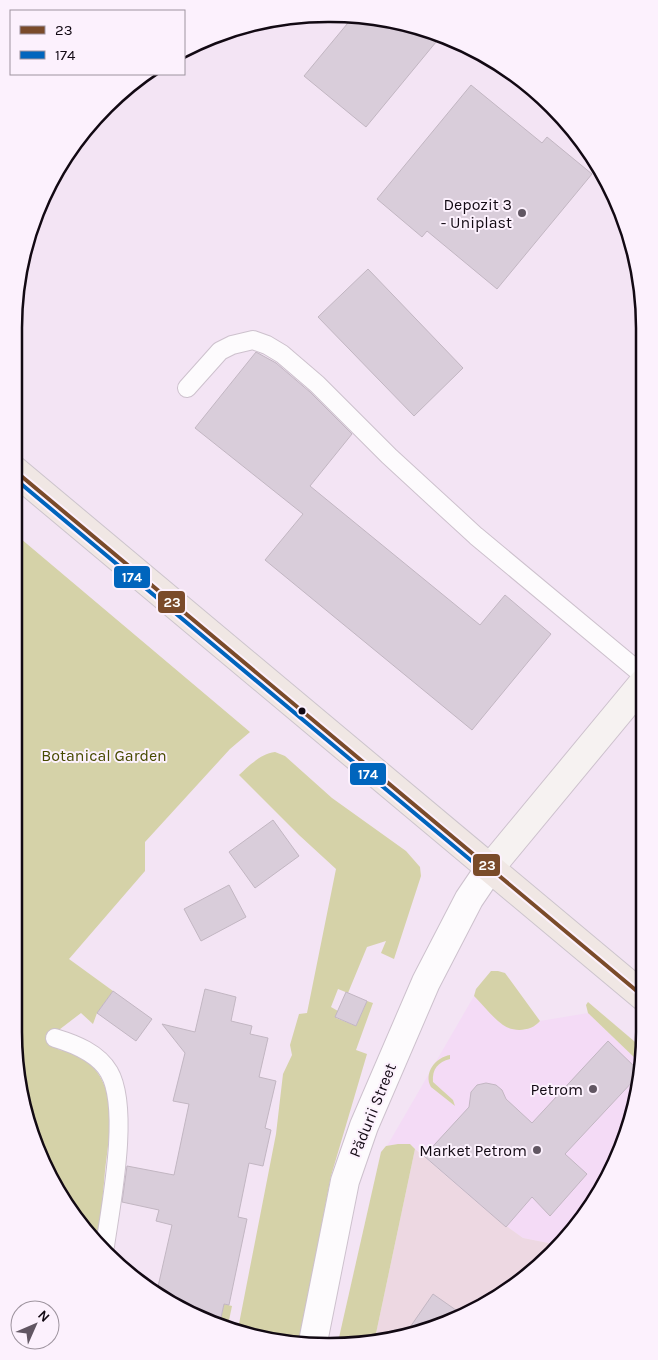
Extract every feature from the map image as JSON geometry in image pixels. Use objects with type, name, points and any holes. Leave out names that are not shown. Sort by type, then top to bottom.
[{"type":"main road","points":[[22,477],[636,990]]},
{"type":"main road","name":"Pădurii Street","points":[[490,868],[636,691]]},
{"type":"street","name":"Pădurii Street","points":[[314,1337],[345,1181],[364,1126],[426,982],[469,899],[490,868]]},
{"type":"lane","points":[[188,388],[220,351],[232,345],[253,340],[267,345],[282,354],[476,536],[636,669]]},
{"type":"lane","points":[[55,1038],[74,1044],[91,1054],[109,1072],[115,1088],[119,1107],[118,1144],[107,1242]]},
{"type":"shaded area","points":[[474,996],[504,1026],[525,1030],[540,1021],[588,1013],[634,1057],[630,1091],[625,1110],[604,1167],[572,1218],[550,1243],[523,1238],[494,1217],[410,1144],[387,1146]]},
{"type":"shaded area","points":[[415,1149],[494,1217],[523,1238],[550,1243],[516,1274],[465,1306],[428,1321],[376,1334]]},
{"type":"green space","name":"Botanical Garden","points":[[22,540],[250,732],[230,749],[145,842],[145,871],[69,959],[113,991],[97,1013],[93,1024],[81,1013],[51,1036],[59,1050],[76,1054],[90,1064],[99,1075],[109,1101],[110,1129],[99,1233],[74,1201],[54,1167],[39,1130],[28,1091],[25,1071],[22,1031]]},
{"type":"green space","points":[[275,752],[285,756],[332,798],[406,851],[420,867],[421,876],[394,959],[381,953],[386,941],[367,947],[348,993],[338,989],[331,1007],[338,1011],[336,1018],[356,1026],[367,1001],[373,1003],[356,1050],[367,1054],[331,1176],[300,1336],[269,1332],[239,1324],[276,1134],[283,1074],[292,1055],[290,1045],[299,1014],[307,1013],[336,869],[239,775],[251,764]]},
{"type":"green space","points":[[491,971],[505,973],[540,1021],[537,1024],[523,1030],[507,1028],[474,996],[476,989]]},
{"type":"green space","points":[[588,1002],[635,1042],[634,1057],[588,1013],[586,1005]]},
{"type":"green space","points":[[450,1055],[450,1059],[442,1062],[435,1070],[433,1082],[453,1100],[455,1106],[431,1087],[429,1082],[432,1066],[440,1059]]},
{"type":"green space","points":[[410,1144],[415,1149],[376,1334],[339,1337],[381,1152],[386,1146]]},
{"type":"green space","points":[[224,1304],[232,1306],[229,1321],[221,1318]]},
{"type":"building","points":[[348,23],[389,28],[436,42],[366,127],[304,76]]},
{"type":"building","points":[[471,85],[542,143],[547,137],[592,174],[497,289],[427,231],[422,237],[377,199]]},
{"type":"building","points":[[368,269],[463,368],[414,416],[318,317]]},
{"type":"building","points":[[256,352],[276,363],[310,392],[352,434],[310,486],[480,625],[505,595],[551,634],[472,730],[265,560],[303,514],[195,428]]},
{"type":"building","points":[[273,820],[299,856],[255,888],[229,852]]},
{"type":"building","points":[[229,885],[246,917],[201,941],[184,909]]},
{"type":"building","points":[[205,989],[236,997],[231,1021],[252,1026],[250,1034],[268,1038],[259,1077],[276,1081],[265,1128],[271,1130],[263,1166],[249,1163],[238,1217],[247,1219],[229,1305],[224,1304],[221,1318],[193,1306],[158,1285],[172,1225],[156,1221],[159,1210],[122,1202],[127,1166],[174,1175],[189,1104],[173,1101],[185,1053],[162,1024],[195,1032]]},
{"type":"building","points":[[113,991],[152,1019],[136,1041],[97,1013]]},
{"type":"building","points":[[346,992],[367,1001],[356,1026],[335,1017]]},
{"type":"building","points":[[608,1041],[634,1066],[631,1083],[565,1154],[587,1174],[550,1216],[532,1197],[506,1227],[424,1156],[469,1107],[471,1092],[477,1085],[486,1083],[496,1085],[502,1090],[506,1099],[532,1123]]},
{"type":"building","points":[[433,1294],[456,1310],[428,1321],[411,1326]]},
{"type":"transit line","name":"23","points":[[22,477],[636,990]]},
{"type":"transit line","name":"174","points":[[22,485],[486,873]]},
{"type":"place","name":"Depozit 3 - Uniplast","points":[[522,213]]},
{"type":"place","name":"Petrom","points":[[593,1089]]},
{"type":"place","name":"Market Petrom","points":[[537,1150]]}]
